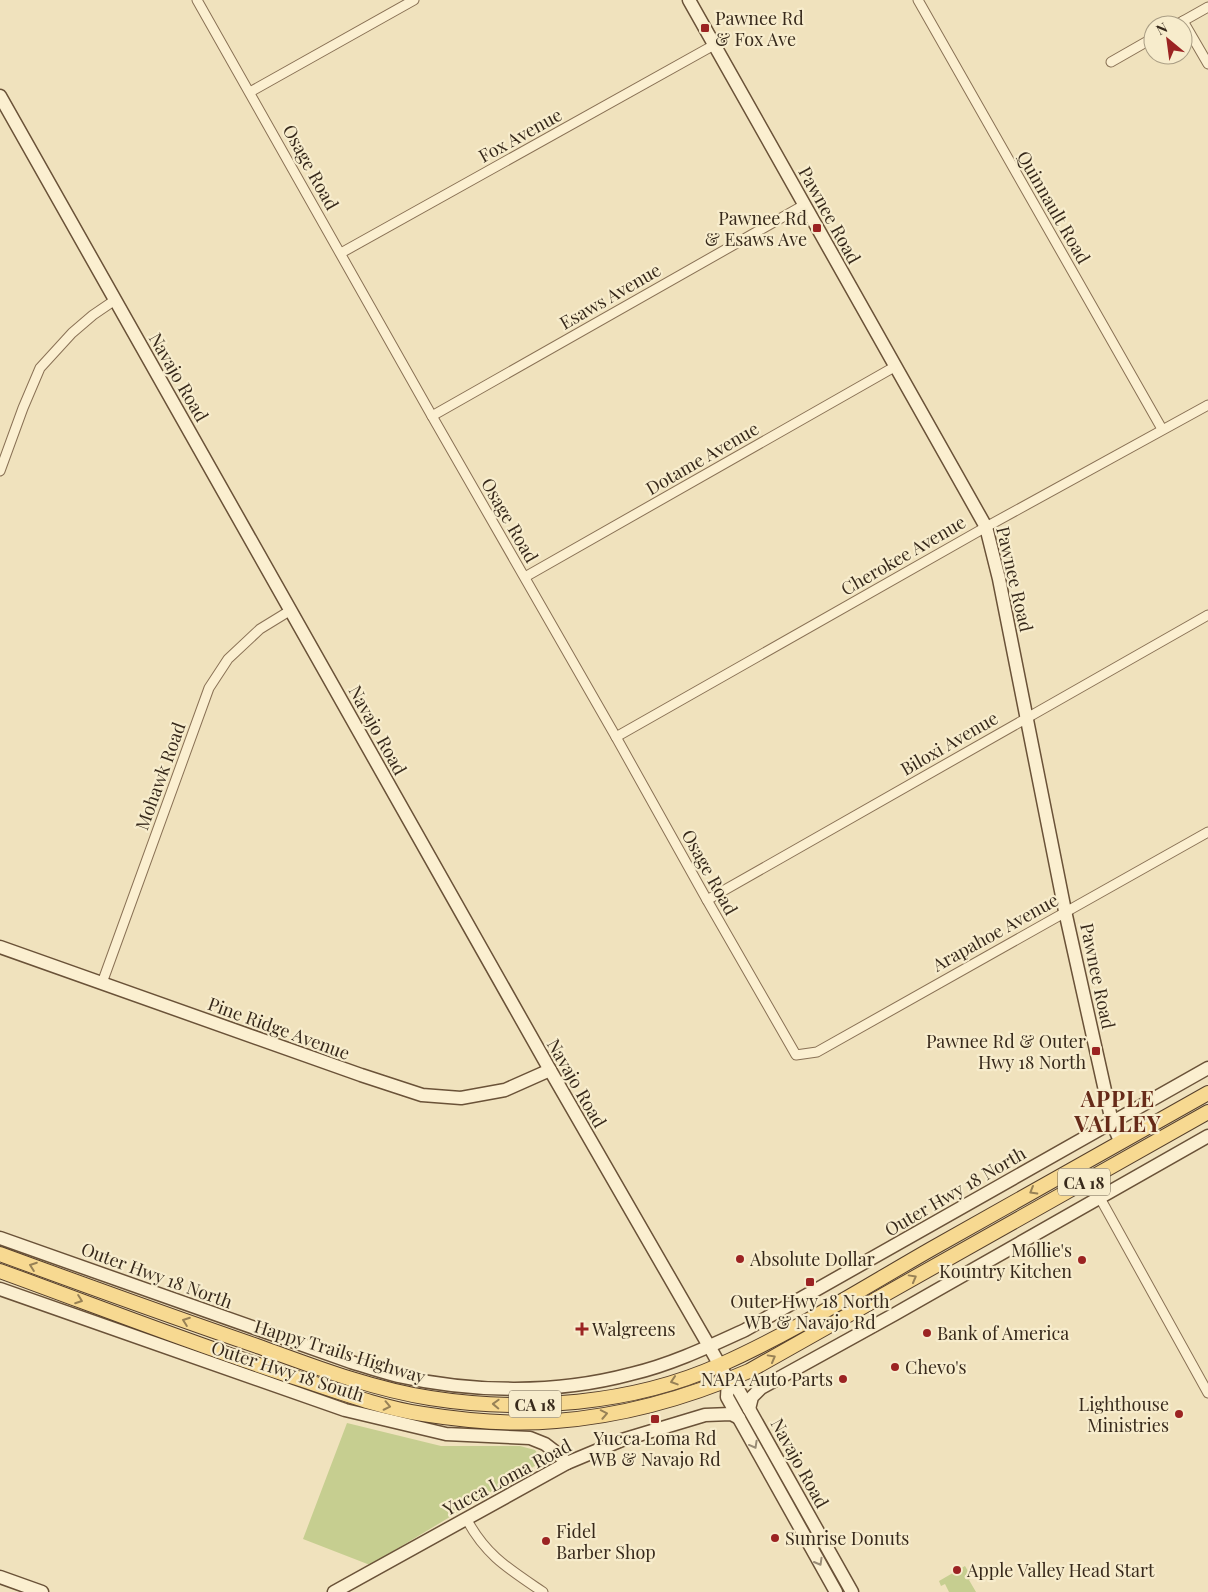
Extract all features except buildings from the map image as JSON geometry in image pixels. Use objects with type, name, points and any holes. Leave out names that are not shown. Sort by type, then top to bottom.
[{"type":"main road","name":"Happy Trails Highway","points":[[0,1254],[314,1366],[392,1390],[430,1398],[509,1405],[595,1399],[664,1384],[720,1365],[781,1335],[1120,1141],[1205,1095]]},
{"type":"main road","points":[[1129,1157],[1132,1144],[1193,1108],[1205,1095]]},
{"type":"main road","name":"Happy Trails Highway","points":[[0,1271],[211,1349],[379,1405],[422,1414],[497,1421],[556,1421],[585,1418],[659,1403],[696,1392],[749,1371],[1208,1112]]},
{"type":"main road","points":[[1040,1207],[1053,1192],[1117,1155],[1120,1141]]},
{"type":"street","name":"Osage Road","points":[[197,0],[796,1055]]},
{"type":"street","points":[[250,92],[414,0]]},
{"type":"street","name":"Pawnee Road","points":[[689,0],[986,527],[999,579],[1065,911],[1112,1122],[1120,1141]]},
{"type":"street","name":"Quinnault Road","points":[[918,0],[1162,429]]},
{"type":"street","points":[[1193,16],[1208,7]]},
{"type":"street","points":[[1193,42],[1208,64]]},
{"type":"street","points":[[1111,62],[1143,44]]},
{"type":"street","name":"Fox Avenue","points":[[341,253],[714,45]]},
{"type":"street","name":"Navajo Road","points":[[0,96],[550,1070],[728,1380],[739,1390],[852,1592]]},
{"type":"street","name":"Esaws Avenue","points":[[432,416],[804,205]]},
{"type":"street","points":[[0,471],[40,368],[72,333],[93,315],[116,300]]},
{"type":"street","name":"Dotame Avenue","points":[[525,577],[896,366]]},
{"type":"street","name":"Cherokee Avenue","points":[[616,737],[986,527],[1208,405]]},
{"type":"street","name":"Mohawk Road","points":[[102,983],[209,688],[228,659],[260,629],[291,610]]},
{"type":"street","name":"Biloxi Avenue","points":[[707,900],[1208,616]]},
{"type":"street","name":"Arapahoe Avenue","points":[[796,1055],[817,1052],[1208,832]]},
{"type":"street","name":"Pine Ridge Avenue","points":[[0,947],[422,1095],[461,1098],[504,1090],[550,1070]]},
{"type":"street","name":"Outer Hwy 18 North","points":[[0,1238],[351,1362],[398,1376],[471,1387],[512,1389],[577,1385],[632,1374],[663,1365],[745,1330],[1208,1068]]},
{"type":"street","points":[[749,1409],[752,1397],[760,1388],[1208,1136]]},
{"type":"street","points":[[1129,1157],[1139,1175]]},
{"type":"street","points":[[1100,1198],[1208,1393]]},
{"type":"street","name":"Outer Hwy 18 South","points":[[0,1289],[345,1410],[446,1434],[530,1438],[544,1444],[558,1454],[566,1463]]},
{"type":"street","name":"Navajo Road","points":[[728,1380],[728,1397],[836,1592]]},
{"type":"street","points":[[739,1390],[760,1388]]},
{"type":"street","points":[[705,1415],[728,1397]]},
{"type":"street","points":[[705,1415],[731,1414],[739,1418]]},
{"type":"street","name":"Yucca Loma Road","points":[[334,1592],[566,1463],[622,1440],[705,1415]]},
{"type":"street","points":[[466,1518],[491,1555],[543,1592]]},
{"type":"street","points":[[0,1577],[42,1592]]},
{"type":"green space","points":[[347,1423],[441,1446],[520,1446],[535,1450],[543,1461],[370,1565],[303,1539]]},
{"type":"green space","points":[[965,1566],[972,1578],[969,1580],[976,1592],[949,1592],[945,1584],[941,1586],[939,1581]]},
{"type":"place","name":"Pawnee Rd & Fox Ave","points":[[705,28]]},
{"type":"place","name":"Pawnee Rd & Esaws Ave","points":[[817,228]]},
{"type":"place","name":"Pawnee Rd & Outer Hwy 18 North","points":[[1096,1051]]},
{"type":"place","name":"Absolute Dollar","points":[[740,1259]]},
{"type":"place","name":"Mollie's Kountry Kitchen","points":[[1082,1260]]},
{"type":"place","name":"Outer Hwy 18 North WB & Navajo Rd","points":[[810,1282]]},
{"type":"place","name":"Walgreens","points":[[582,1329]]},
{"type":"place","name":"Bank of America","points":[[927,1333]]},
{"type":"place","name":"Chevo's","points":[[895,1367]]},
{"type":"place","name":"NAPA Auto Parts","points":[[843,1379]]},
{"type":"place","name":"Lighthouse Ministries","points":[[1179,1414]]},
{"type":"place","name":"Yucca Loma Rd WB & Navajo Rd","points":[[655,1419]]},
{"type":"place","name":"Sunrise Donuts","points":[[775,1538]]},
{"type":"place","name":"Fidel Barber Shop","points":[[546,1541]]},
{"type":"place","name":"Apple Valley Head Start","points":[[957,1570]]},
{"type":"district","name":"APPLE VALLEY","points":[[1118,1110]]}]
